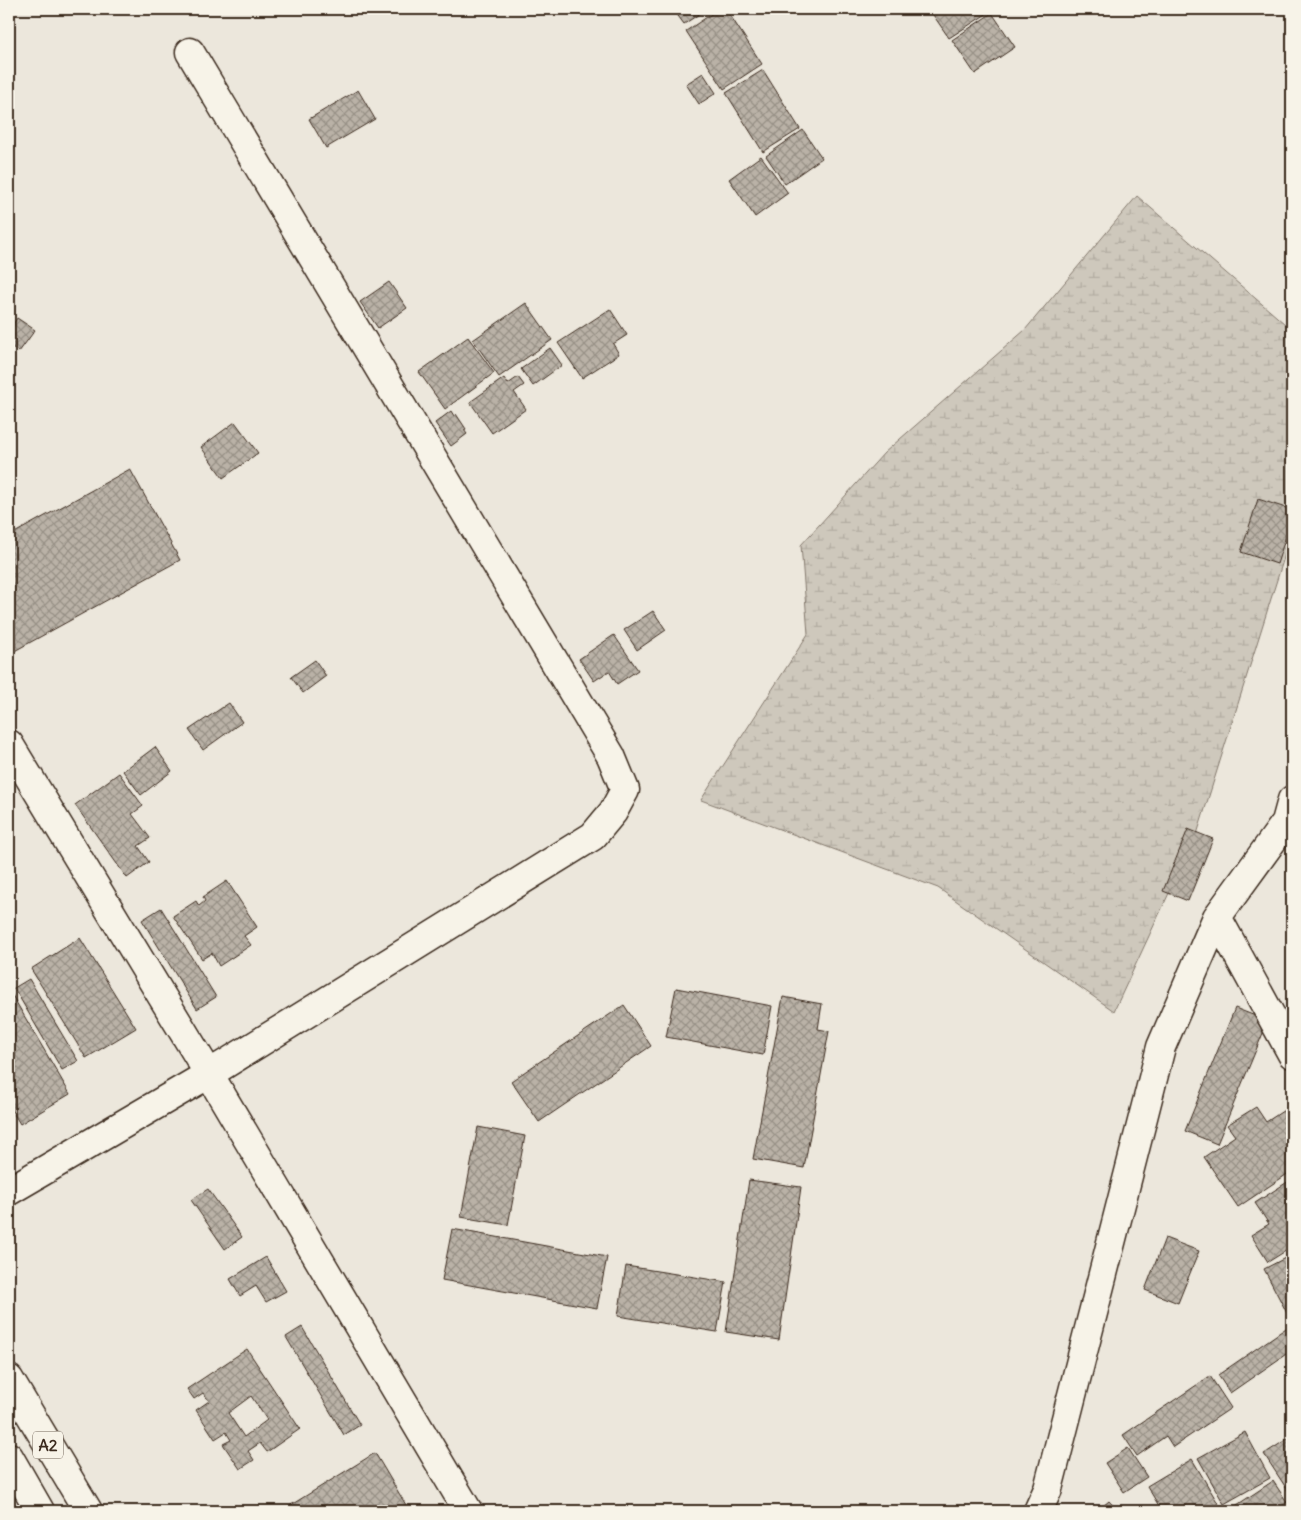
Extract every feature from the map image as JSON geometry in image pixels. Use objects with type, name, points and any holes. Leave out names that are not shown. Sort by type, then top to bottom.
[{"type":"main road","points":[[9,1191],[209,1074],[593,836],[613,812],[625,790],[611,756],[190,52]]},
{"type":"main road","points":[[9,744],[209,1074],[468,1511]]},
{"type":"main road","points":[[1038,1511],[1048,1489],[1161,1047],[1218,917],[1286,822],[1292,800]]},
{"type":"main road","points":[[1218,917],[1292,1054]]},
{"type":"main road","name":"A2","points":[[9,1379],[88,1511]]},
{"type":"main road","name":"A2","points":[[9,1457],[40,1511]]},
{"type":"green space","points":[[1137,196],[1292,330],[1292,532],[1198,831],[1114,1011],[938,888],[701,800],[808,634],[801,545],[884,453],[1025,330]]},
{"type":"building","points":[[673,9],[707,9],[684,24]]},
{"type":"building","points":[[719,9],[726,9],[762,64],[724,89],[686,31]]},
{"type":"building","points":[[929,9],[989,9],[991,11],[949,38]]},
{"type":"building","points":[[992,13],[1015,47],[975,74],[952,40]]},
{"type":"building","points":[[763,70],[800,129],[763,152],[726,93]]},
{"type":"building","points":[[703,73],[716,93],[699,104],[686,84]]},
{"type":"building","points":[[358,90],[375,119],[326,148],[309,119]]},
{"type":"building","points":[[803,130],[822,158],[785,184],[766,156]]},
{"type":"building","points":[[761,156],[788,193],[755,217],[729,179]]},
{"type":"building","points":[[389,282],[407,308],[378,328],[360,302]]},
{"type":"building","points":[[526,303],[552,340],[499,377],[473,340]]},
{"type":"building","points":[[610,309],[627,335],[613,344],[619,354],[582,378],[558,343]]},
{"type":"building","points":[[17,318],[35,330],[19,352],[9,345],[9,331]]},
{"type":"building","points":[[468,337],[494,373],[445,409],[419,372]]},
{"type":"building","points":[[550,348],[562,365],[533,386],[521,369]]},
{"type":"building","points":[[518,377],[524,385],[514,392],[526,409],[492,433],[470,402],[504,378],[508,384]]},
{"type":"building","points":[[451,411],[454,416],[456,414],[466,429],[464,430],[467,434],[451,446],[435,423]]},
{"type":"building","points":[[235,422],[258,453],[223,478],[201,447]]},
{"type":"building","points":[[130,469],[180,560],[9,654],[9,536]]},
{"type":"building","points":[[1258,499],[1292,510],[1292,517],[1277,564],[1241,552]]},
{"type":"building","points":[[653,611],[666,630],[637,650],[624,630]]},
{"type":"building","points":[[614,635],[638,670],[617,684],[609,671],[594,681],[579,659]]},
{"type":"building","points":[[315,660],[326,676],[303,693],[291,677]]},
{"type":"building","points":[[229,703],[242,722],[203,750],[189,730]]},
{"type":"building","points":[[155,747],[172,771],[141,795],[123,771]]},
{"type":"building","points":[[119,773],[143,806],[132,814],[150,838],[138,846],[149,862],[127,878],[75,805]]},
{"type":"building","points":[[1188,829],[1213,839],[1188,901],[1163,891]]},
{"type":"building","points":[[227,881],[257,927],[244,936],[251,945],[219,966],[212,953],[202,959],[173,916],[196,901],[199,906],[205,901],[203,897]]},
{"type":"building","points":[[161,908],[216,997],[197,1009],[142,920]]},
{"type":"building","points":[[80,938],[136,1028],[86,1058],[31,969]]},
{"type":"building","points":[[29,979],[78,1061],[62,1070],[14,988]]},
{"type":"building","points":[[676,988],[772,1006],[763,1055],[666,1037]]},
{"type":"building","points":[[9,990],[70,1094],[20,1124],[9,1106]]},
{"type":"building","points":[[783,997],[822,1004],[818,1029],[829,1031],[804,1168],[753,1159]]},
{"type":"building","points":[[624,1005],[651,1046],[539,1122],[511,1081]]},
{"type":"building","points":[[1235,1008],[1268,1021],[1217,1144],[1185,1131]]},
{"type":"building","points":[[1292,1105],[1292,1171],[1238,1207],[1204,1157],[1235,1136],[1227,1125],[1256,1107],[1266,1122]]},
{"type":"building","points":[[478,1127],[525,1136],[508,1225],[461,1217]]},
{"type":"building","points":[[1292,1179],[1292,1247],[1268,1262],[1251,1235],[1269,1224],[1255,1203]]},
{"type":"building","points":[[749,1180],[801,1187],[779,1340],[726,1332]]},
{"type":"building","points":[[208,1189],[242,1237],[225,1249],[191,1200]]},
{"type":"building","points":[[452,1229],[607,1257],[597,1308],[442,1280]]},
{"type":"building","points":[[1165,1238],[1199,1251],[1178,1303],[1145,1290]]},
{"type":"building","points":[[266,1257],[286,1291],[266,1302],[256,1286],[240,1296],[230,1279]]},
{"type":"building","points":[[1287,1257],[1292,1266],[1292,1313],[1288,1315],[1264,1269]]},
{"type":"building","points":[[626,1266],[726,1282],[717,1332],[618,1316]]},
{"type":"building","points":[[1292,1324],[1292,1350],[1230,1393],[1218,1375]]},
{"type":"building","points":[[302,1327],[360,1425],[344,1435],[286,1337]]},
{"type":"building","points":[[247,1349],[300,1429],[267,1452],[260,1443],[248,1451],[254,1460],[240,1469],[223,1444],[231,1440],[226,1432],[215,1439],[196,1410],[209,1401],[203,1393],[194,1399],[187,1389]],"holes":[[[251,1396],[267,1420],[244,1437],[228,1413]]]},
{"type":"building","points":[[1210,1376],[1231,1408],[1173,1447],[1166,1436],[1137,1456],[1123,1435]]},
{"type":"building","points":[[1245,1432],[1270,1478],[1224,1504],[1198,1458]]},
{"type":"building","points":[[1292,1436],[1292,1497],[1264,1454]]},
{"type":"building","points":[[1128,1448],[1147,1477],[1124,1492],[1105,1463]]},
{"type":"building","points":[[375,1453],[406,1505],[397,1511],[295,1511],[291,1505]]},
{"type":"building","points":[[1192,1459],[1219,1505],[1208,1511],[1162,1511],[1147,1486]]},
{"type":"building","points":[[1273,1481],[1287,1502],[1276,1511],[1228,1511]]},
{"type":"building","points":[[1109,1501],[1118,1511],[1097,1511]]}]
